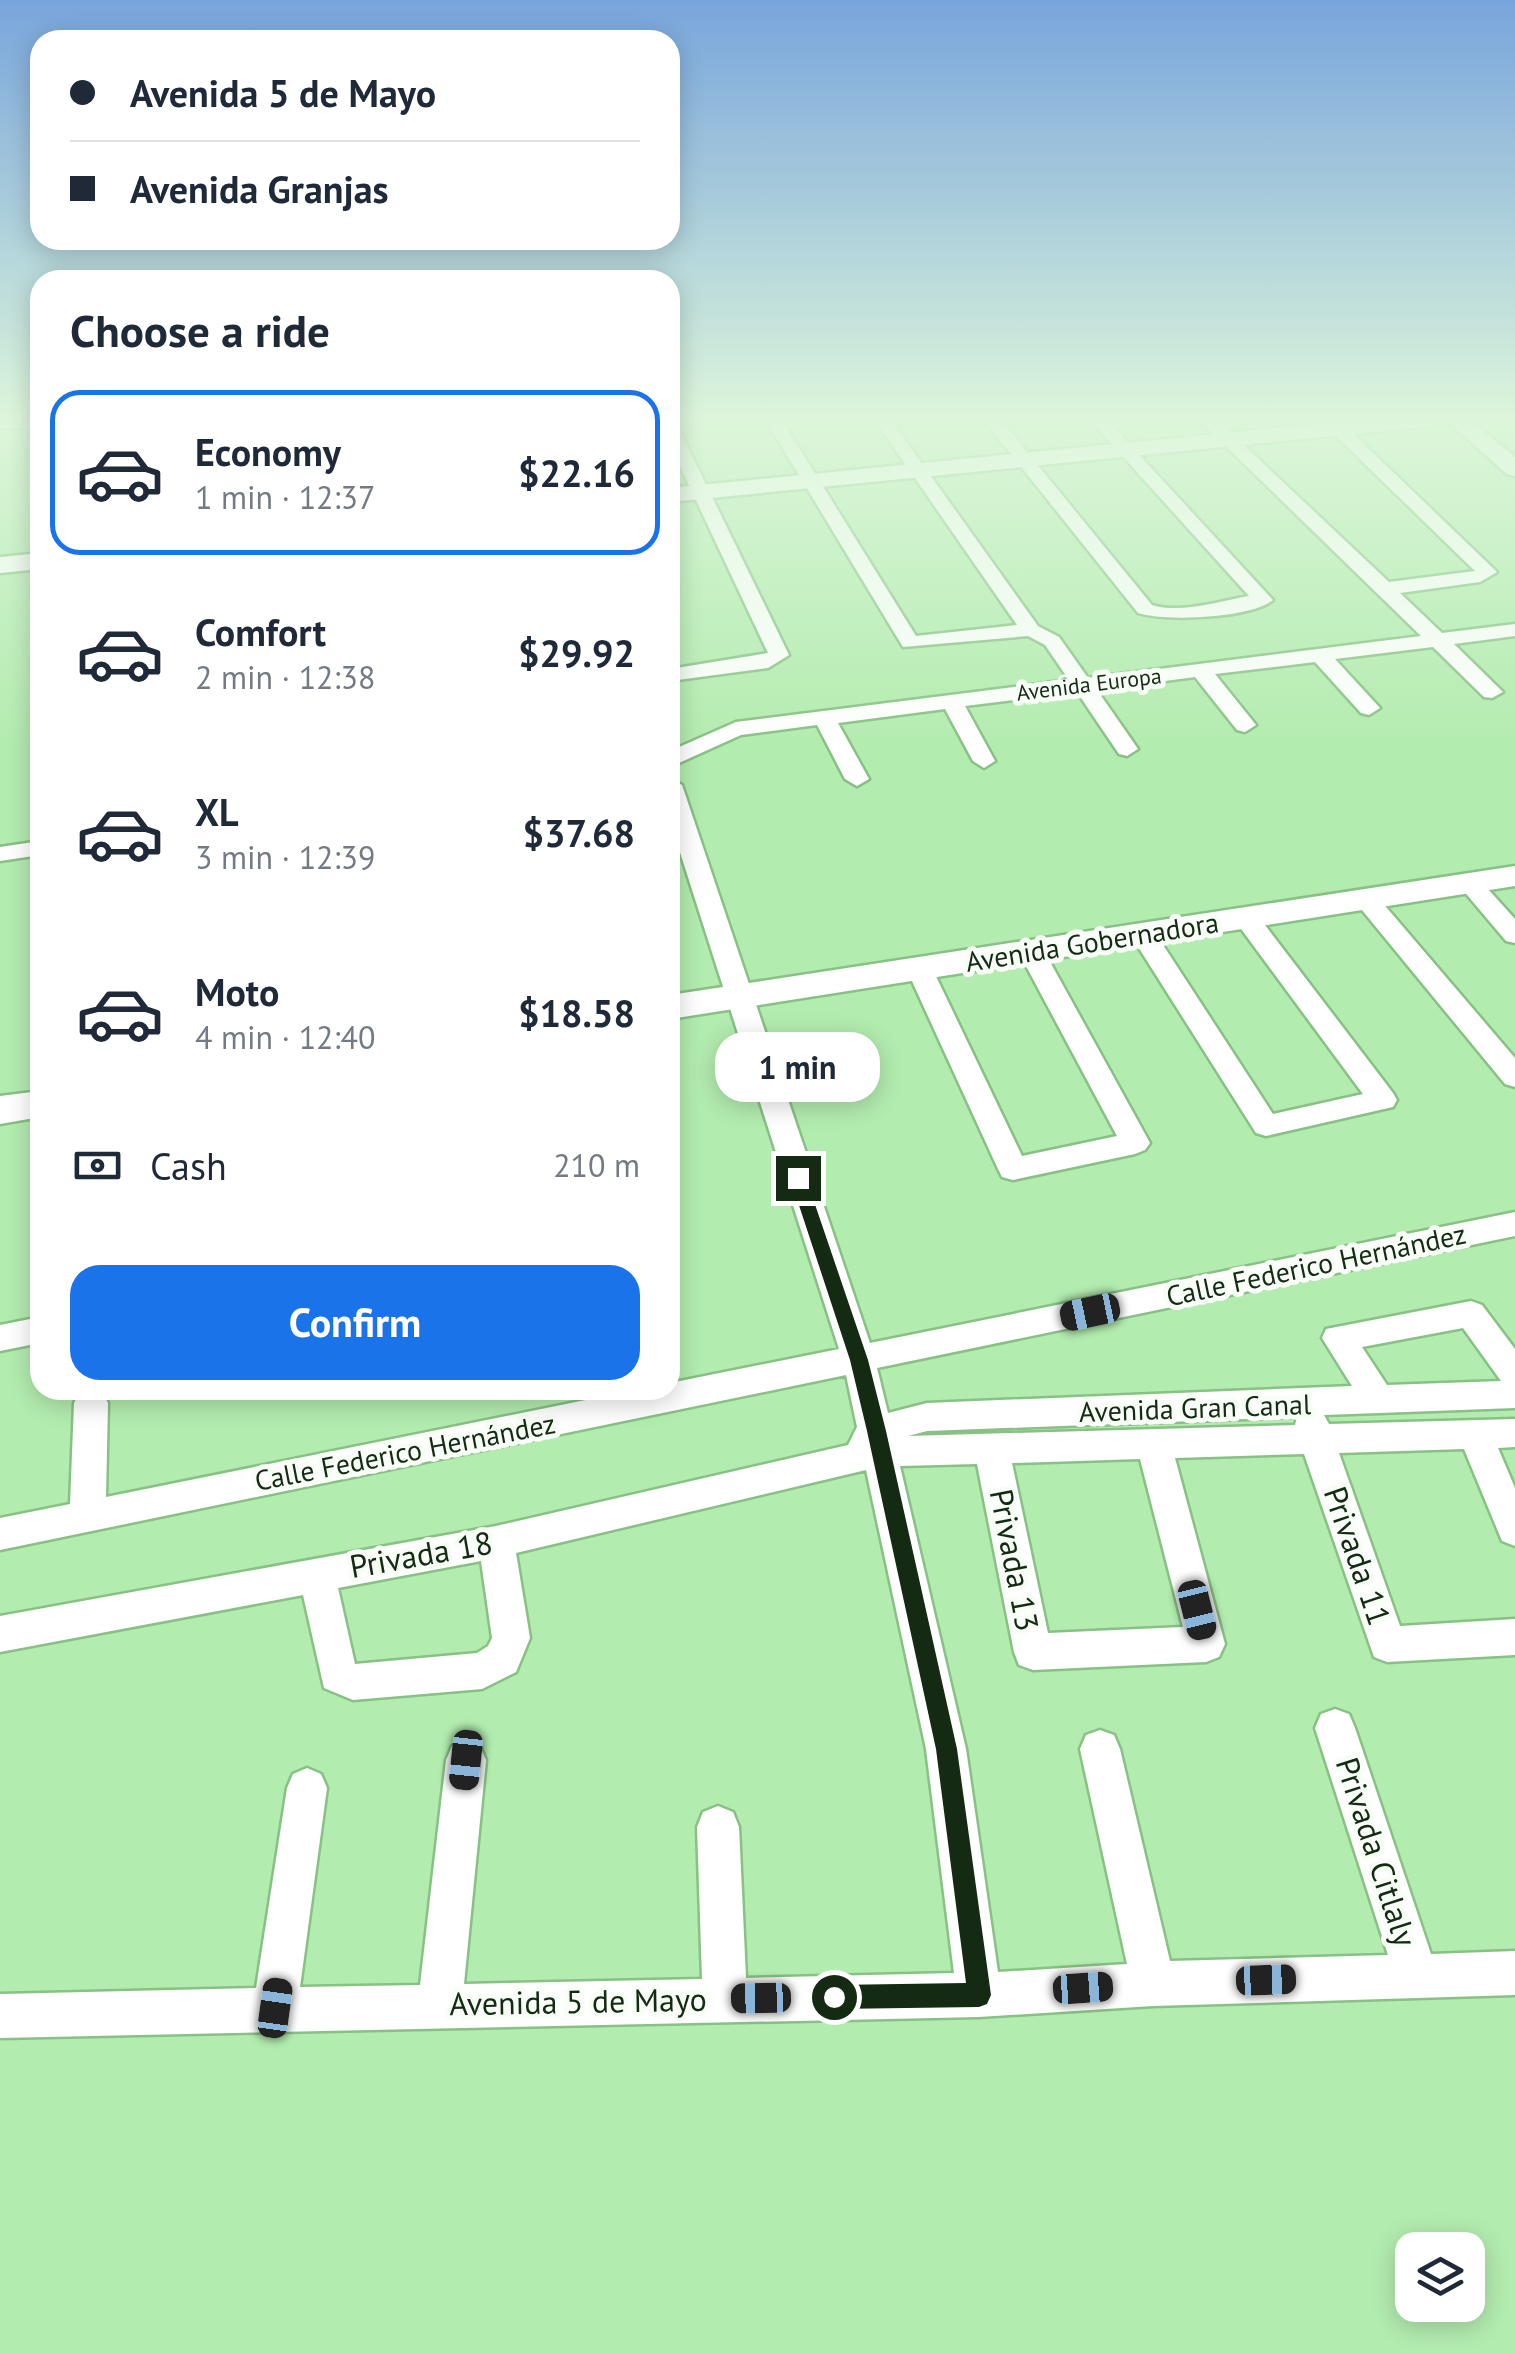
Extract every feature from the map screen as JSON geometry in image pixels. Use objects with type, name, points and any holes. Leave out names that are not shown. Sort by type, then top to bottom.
[{"type":"street","points":[[680,674],[768,662],[779,655],[719,529]]},
{"type":"street","points":[[839,529],[907,641],[913,644],[1031,630]]},
{"type":"street","points":[[960,529],[1031,630],[1052,641],[1126,749]]},
{"type":"street","points":[[1081,529],[1145,608],[1154,613],[1262,601],[1197,529]]},
{"type":"street","points":[[1319,529],[1492,692]]},
{"type":"street","points":[[1384,588],[1487,572],[1444,529]]},
{"type":"street","points":[[0,565],[30,562]]},
{"type":"street","name":"Avenida Europa","points":[[680,755],[728,731],[1515,630]]},
{"type":"street","points":[[1320,655],[1370,708]]},
{"type":"street","points":[[1200,670],[1245,726]]},
{"type":"street","points":[[952,702],[984,760]]},
{"type":"street","points":[[825,719],[857,779]]},
{"type":"street","points":[[680,816],[859,1360],[946,1749],[979,1995]]},
{"type":"street","points":[[0,854],[30,850]]},
{"type":"street","name":"Avenida Gobernadora","points":[[680,1005],[1515,876]]},
{"type":"street","points":[[1469,883],[1515,935]]},
{"type":"street","points":[[1366,899],[1515,1077]]},
{"type":"street","points":[[1143,934],[1266,1126],[1382,1100],[1246,918]]},
{"type":"street","points":[[920,968],[1014,1170],[1135,1144],[1030,951]]},
{"type":"street","points":[[0,1110],[30,1106]]},
{"type":"street","name":"Calle Federico Hernández","points":[[680,1396],[1515,1224]]},
{"type":"street","points":[[1378,1399],[1338,1338],[1471,1314],[1515,1374]]},
{"type":"street","points":[[0,1338],[30,1332]]},
{"type":"street","name":"Avenida Gran Canal","points":[[878,1442],[992,1449],[1154,1444],[1310,1421],[1378,1399],[1515,1394]]},
{"type":"street","name":"Calle Federico Hernández","points":[[0,1534],[661,1400]]},
{"type":"street","points":[[88,1516],[92,1403]]},
{"type":"street","name":"Avenida Gran Canal","points":[[878,1442],[928,1418],[1310,1421],[1476,1434],[1515,1432]]},
{"type":"street","name":"Privada 11","points":[[1310,1421],[1387,1644],[1515,1638]]},
{"type":"street","points":[[1476,1434],[1515,1530]]},
{"type":"street","name":"Privada 18","points":[[0,1634],[496,1542],[839,1463],[878,1442]]},
{"type":"street","name":"Privada 13","points":[[992,1449],[1033,1652],[1206,1644],[1154,1444]]},
{"type":"street","points":[[317,1574],[338,1675],[353,1682],[482,1671],[502,1659],[510,1638],[496,1542]]},
{"type":"street","name":"Privada Citlaly","points":[[1335,1728],[1417,1976]]},
{"type":"street","points":[[1100,1749],[1153,1984]]},
{"type":"street","points":[[440,2004],[466,1760]]},
{"type":"street","points":[[275,2008],[307,1788]]},
{"type":"street","points":[[718,1827],[724,1999]]},
{"type":"street","name":"Avenida 5 de Mayo","points":[[0,2016],[979,1995],[1153,1984],[1515,1973]]},
{"type":"route","points":[[798,1178],[859,1360],[876,1431],[946,1749],[979,1995],[834,1997]]}]
